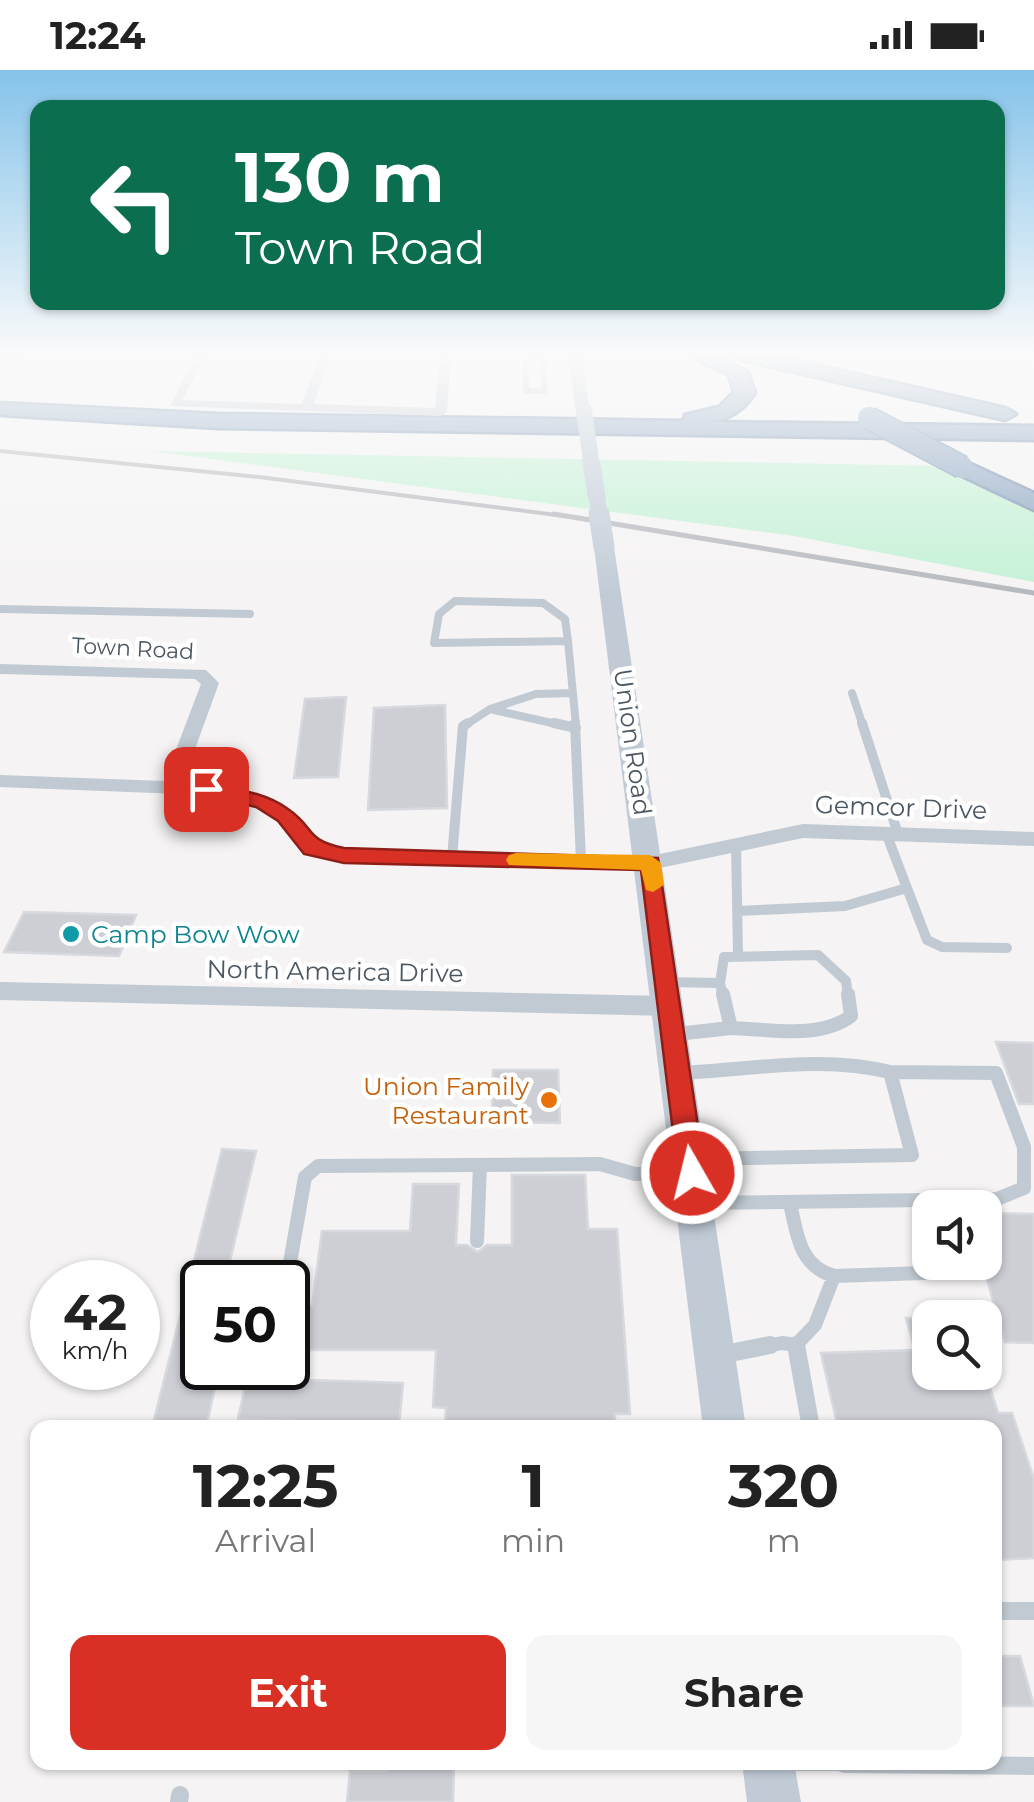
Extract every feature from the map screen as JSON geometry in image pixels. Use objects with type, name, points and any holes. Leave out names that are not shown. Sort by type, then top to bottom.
[{"type":"highway","points":[[73,435],[309,444],[1034,454]]},
{"type":"highway","points":[[908,435],[1034,500]]},
{"type":"main road","name":"Union Road","points":[[587,435],[670,1007],[724,1420]]},
{"type":"main road","points":[[769,1770],[774,1802]]},
{"type":"street","name":"Town Road","points":[[0,669],[200,674],[210,683],[171,787]]},
{"type":"street","points":[[0,780],[206,789],[262,802],[285,816],[311,848],[344,856],[650,863]]},
{"type":"street","name":"Gemcor Drive","points":[[650,863],[802,831],[1034,839]]},
{"type":"street","name":"North America Drive","points":[[0,990],[670,1007]]},
{"type":"lane","points":[[568,642],[434,643],[439,614],[456,601],[543,603],[565,619],[568,642],[576,728],[581,862]]},
{"type":"lane","points":[[0,609],[250,614]]},
{"type":"lane","points":[[452,858],[463,726],[490,709],[536,694],[573,693]]},
{"type":"lane","points":[[852,694],[907,888],[927,940],[942,947],[1006,948]]},
{"type":"lane","points":[[490,709],[576,728]]},
{"type":"lane","points":[[736,845],[738,954]]},
{"type":"lane","points":[[738,911],[813,910],[886,898],[907,888]]},
{"type":"lane","points":[[670,1007],[731,1028],[828,1030],[844,1025],[851,1016],[846,981],[818,955],[724,957],[720,982],[731,1028]]},
{"type":"lane","points":[[670,1007],[720,982]]},
{"type":"lane","points":[[678,1073],[737,1072],[778,1063],[870,1066],[890,1072],[996,1074],[1024,1147],[1024,1188],[1002,1197]]},
{"type":"lane","points":[[692,1179],[912,1155],[890,1072]]},
{"type":"lane","points":[[290,1260],[305,1176],[318,1166],[600,1164],[635,1174],[692,1179],[790,1203],[912,1202]]},
{"type":"lane","points":[[477,1241],[480,1165]]},
{"type":"lane","points":[[790,1203],[806,1261],[817,1273],[912,1273]]},
{"type":"lane","points":[[796,1346],[815,1325],[834,1276]]},
{"type":"lane","points":[[716,1356],[782,1342],[796,1346]]},
{"type":"lane","points":[[796,1346],[810,1420]]},
{"type":"lane","points":[[1002,1611],[1034,1611]]},
{"type":"lane","points":[[1002,1765],[1034,1766]]},
{"type":"green space","points":[[151,451],[943,466],[1034,513],[1034,582],[794,536]]},
{"type":"building","points":[[346,697],[338,777],[294,778],[305,699]]},
{"type":"building","points":[[445,705],[447,808],[368,810],[374,708]]},
{"type":"building","name":"Camp Bow Wow","points":[[24,912],[136,915],[119,956],[4,952]]},
{"type":"building","points":[[996,1042],[1034,1043],[1034,1104],[1019,1104]]},
{"type":"building","points":[[493,1070],[558,1070],[560,1123],[492,1122]]},
{"type":"building","points":[[222,1149],[256,1151],[230,1260],[194,1260]]},
{"type":"building","points":[[512,1175],[585,1175],[588,1229],[617,1229],[630,1414],[615,1414],[615,1420],[445,1420],[446,1408],[433,1407],[436,1350],[310,1350],[310,1306],[322,1231],[410,1231],[413,1184],[459,1184],[456,1245],[467,1245],[478,1252],[487,1245],[512,1245]]},
{"type":"building","points":[[1002,1213],[1034,1214],[1034,1343],[1005,1342],[1002,1300],[993,1300],[987,1280],[1002,1280]]},
{"type":"building","points":[[180,1316],[180,1390],[214,1390],[208,1420],[154,1420]]},
{"type":"building","points":[[906,1318],[912,1318],[912,1339]]},
{"type":"building","points":[[912,1350],[912,1390],[991,1390],[998,1413],[1012,1413],[1034,1479],[1034,1558],[1002,1560],[1002,1420],[836,1420],[821,1353]]},
{"type":"building","points":[[310,1380],[403,1383],[399,1420],[238,1419],[244,1390],[310,1390]]},
{"type":"building","points":[[1002,1656],[1020,1656],[1034,1706],[1002,1706]]},
{"type":"building","points":[[454,1770],[453,1802],[347,1802],[350,1771]]},
{"type":"railway","points":[[0,451],[259,477],[572,517]]},
{"type":"railway","points":[[554,514],[1034,593]]},
{"type":"slow traffic","points":[[516,860],[650,863],[653,885]]},
{"type":"place","name":"Camp Bow Wow","points":[[71,934]]},
{"type":"place","name":"Union Family Restaurant","points":[[549,1100]]},
{"type":"route","points":[[206,789],[262,802],[285,816],[311,848],[344,856],[650,863],[692,1173]]}]
